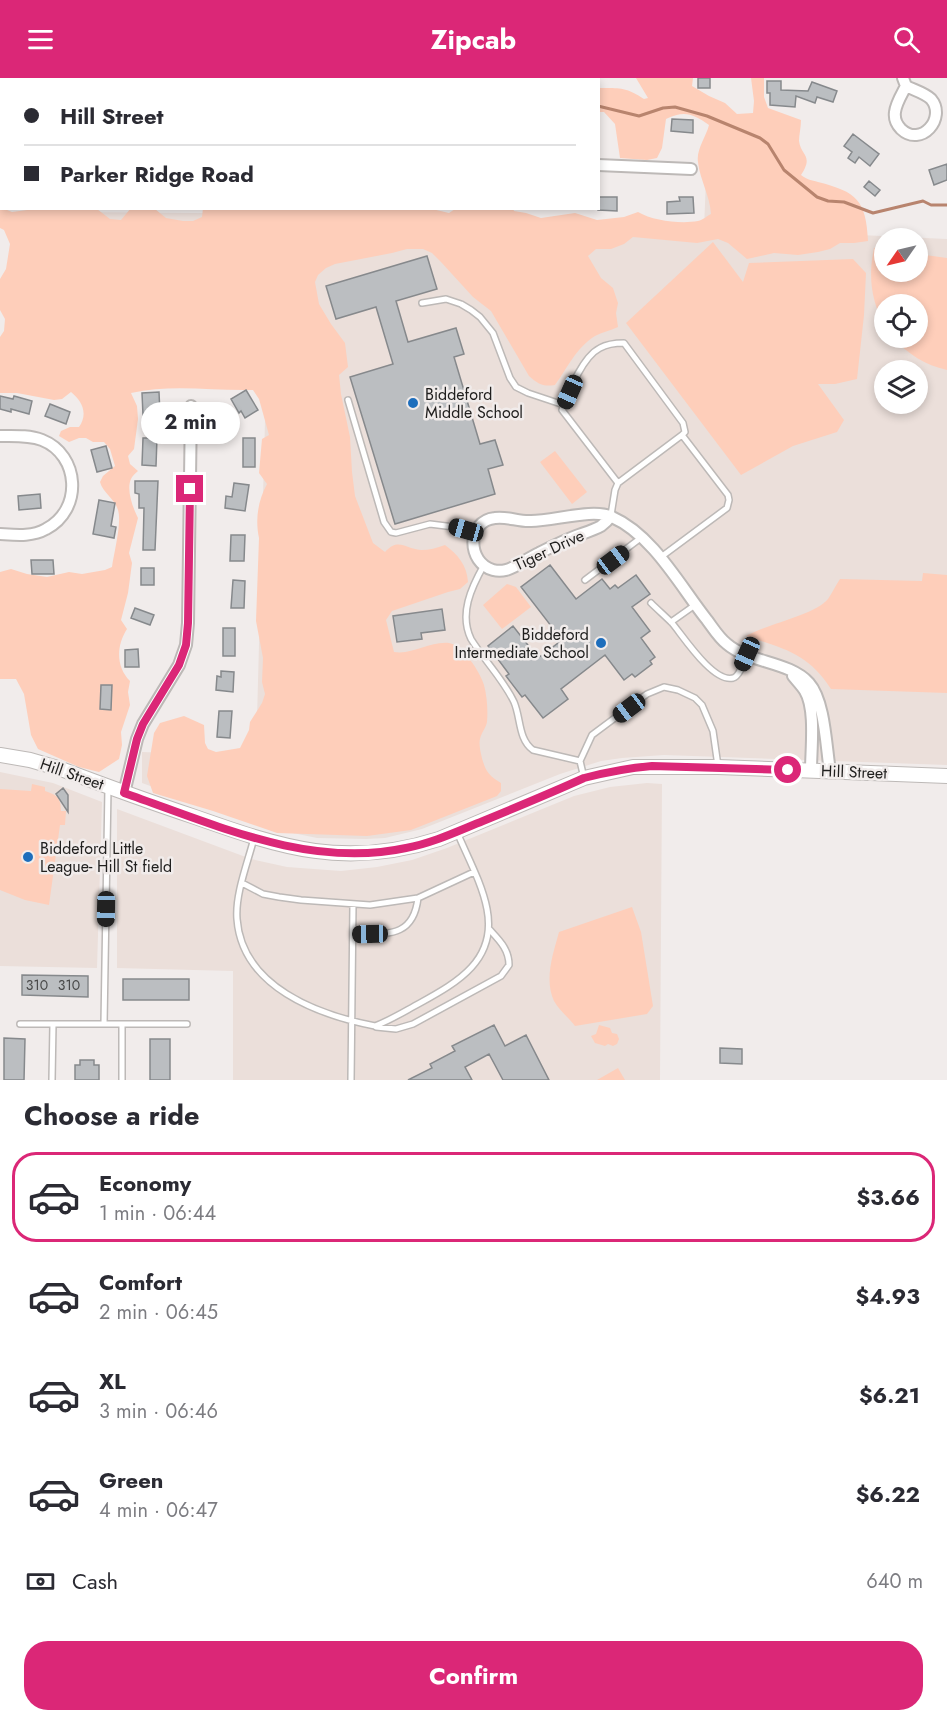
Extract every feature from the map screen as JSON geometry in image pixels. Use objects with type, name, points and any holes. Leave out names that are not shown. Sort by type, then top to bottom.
[{"type":"street","points":[[904,82],[930,98],[936,107],[935,123],[924,134],[908,134],[896,122],[896,106],[904,82]]},
{"type":"street","points":[[600,165],[691,169]]},
{"type":"street","points":[[124,793],[137,739],[143,724],[179,665],[186,645],[191,406]]},
{"type":"street","points":[[0,436],[33,437],[55,447],[69,466],[73,482],[69,505],[55,524],[32,534],[0,534]]},
{"type":"street","name":"Tiger Drive","points":[[476,533],[482,524],[494,518],[530,521],[590,514],[611,516]]},
{"type":"street","points":[[611,516],[642,537],[694,604],[733,649],[787,669],[809,683],[821,708],[830,771]]},
{"type":"street","name":"Tiger Drive","points":[[484,565],[497,571],[509,569],[537,553],[599,527],[611,516]]},
{"type":"street","points":[[476,533],[472,541],[473,548],[477,558],[484,565]]},
{"type":"street","points":[[787,669],[804,690],[809,704],[811,770]]},
{"type":"street","name":"Hill Street","points":[[0,755],[30,760],[61,769],[254,838],[316,852],[366,854],[407,848],[439,839],[584,778],[633,767],[718,767],[947,776]]},
{"type":"lane","points":[[423,303],[446,299],[471,310],[493,333],[510,378],[516,387],[564,405]]},
{"type":"lane","points":[[611,516],[618,483],[685,432],[683,423],[624,343],[613,343],[601,347],[587,358],[562,410],[618,483]]},
{"type":"lane","points":[[348,400],[384,522],[391,532],[396,533],[430,524],[476,533]]},
{"type":"lane","points":[[660,558],[728,505],[728,495],[682,435]]},
{"type":"lane","points":[[585,580],[642,537]]},
{"type":"lane","points":[[484,565],[473,587],[466,614],[467,629],[471,639],[507,689],[515,705],[523,738],[527,745],[533,750],[580,761]]},
{"type":"lane","points":[[651,603],[671,622],[699,657],[723,677],[731,678],[738,675],[747,654]]},
{"type":"lane","points":[[671,622],[694,604]]},
{"type":"lane","points":[[584,778],[580,761],[592,735],[647,694],[664,687],[678,690],[695,698],[702,705],[713,731],[718,767]]},
{"type":"lane","points":[[104,1024],[108,786]]},
{"type":"lane","points":[[375,1026],[461,979],[477,962],[483,951],[489,928],[487,910],[457,832]]},
{"type":"lane","points":[[254,838],[237,904],[238,929],[250,961],[277,987],[324,1012],[353,1022],[396,1029],[412,1024],[501,976],[509,965],[508,953],[489,928]]},
{"type":"lane","points":[[242,883],[271,896],[370,904],[418,898],[474,872]]},
{"type":"lane","points":[[352,934],[400,931],[409,922],[417,906],[418,898]]},
{"type":"lane","points":[[351,1080],[352,904]]},
{"type":"lane","points":[[20,1024],[187,1024]]},
{"type":"lane","points":[[52,1024],[52,1080]]},
{"type":"lane","points":[[122,1024],[122,1080]]},
{"type":"shaded area","points":[[636,78],[693,78],[692,86],[725,103],[737,114],[753,113],[751,78],[764,78],[764,97],[768,108],[801,120],[799,141],[807,159],[801,175],[842,190],[857,200],[865,216],[868,241],[840,243],[830,249],[798,255],[774,253],[747,259],[728,243],[718,239],[697,243],[633,237],[624,244],[611,249],[596,249],[588,256],[601,278],[613,288],[618,303],[616,313],[618,327],[588,341],[577,352],[555,385],[551,386],[541,384],[529,376],[491,311],[473,297],[432,253],[423,249],[407,249],[335,264],[318,275],[315,282],[319,304],[345,343],[348,367],[339,375],[350,437],[355,496],[373,543],[385,552],[394,545],[421,550],[445,545],[461,561],[466,570],[468,582],[460,589],[392,611],[386,620],[394,652],[408,652],[435,644],[449,643],[460,649],[470,660],[479,673],[485,689],[487,722],[480,746],[482,760],[487,771],[501,783],[501,791],[497,796],[411,830],[367,836],[277,833],[153,793],[147,776],[154,733],[160,723],[184,716],[204,725],[205,743],[208,749],[216,752],[240,748],[249,730],[250,722],[265,694],[262,682],[263,658],[256,621],[259,538],[257,517],[261,497],[267,484],[259,473],[262,439],[269,435],[259,399],[253,390],[176,388],[131,393],[137,406],[138,419],[134,449],[128,456],[130,464],[138,471],[131,478],[129,488],[138,518],[129,553],[132,563],[121,620],[127,629],[121,642],[119,656],[122,669],[130,681],[128,692],[130,705],[121,732],[122,745],[119,759],[99,772],[79,767],[38,749],[31,735],[24,694],[16,679],[0,679],[0,572],[11,569],[47,577],[69,572],[82,574],[112,567],[119,516],[116,506],[100,482],[103,476],[115,466],[110,449],[104,442],[79,438],[69,442],[59,436],[61,431],[70,427],[79,427],[82,422],[83,408],[75,396],[71,392],[62,399],[54,400],[17,393],[0,393],[0,337],[4,331],[5,319],[0,310],[0,279],[6,269],[10,244],[4,230],[0,228],[0,210],[12,212],[98,210],[110,219],[121,220],[129,210],[156,210],[166,218],[183,221],[193,221],[202,217],[203,210],[436,210],[449,213],[454,210],[514,210],[541,218],[575,213],[597,220],[624,217],[638,212],[651,218],[667,221],[702,220],[711,214],[698,157],[709,125],[689,114],[673,116],[666,119],[662,148],[657,158],[647,160],[620,158],[615,124],[604,112],[600,112],[600,88],[623,89],[644,99],[648,98]]},
{"type":"shaded area","points":[[706,180],[752,230],[874,236],[874,282],[928,282],[928,238],[947,239],[947,765],[664,755],[622,758],[601,761],[560,774],[422,829],[385,838],[366,839],[317,838],[264,827],[142,783],[142,752],[256,756],[266,384],[66,212],[417,215],[704,228]]},
{"type":"shaded area","points":[[713,242],[743,282],[749,263],[853,259],[866,273],[857,379],[835,384],[818,384],[844,420],[837,432],[793,446],[741,475],[626,323]]},
{"type":"shaded area","points":[[874,248],[874,282],[928,282],[928,255],[947,258],[947,370],[928,364],[928,360],[917,358],[904,348],[928,348],[928,294],[874,294],[874,298],[871,268]]},
{"type":"shaded area","points":[[555,451],[587,492],[572,504],[540,462]]},
{"type":"shaded area","points":[[923,573],[947,575],[947,693],[831,689],[813,667],[804,660],[784,649],[746,636],[822,605],[840,579],[922,581]]},
{"type":"shaded area","points":[[507,584],[516,587],[531,607],[502,629],[483,605]]},
{"type":"shaded area","points":[[0,772],[53,783],[102,802],[97,968],[0,966]]},
{"type":"shaded area","points":[[647,783],[662,784],[660,1080],[233,1080],[233,971],[117,968],[117,809],[251,859],[287,867],[341,871],[412,860],[574,796],[610,787]]},
{"type":"shaded area","name":"Biddeford Little League- Hill St field","points":[[32,784],[45,787],[45,791],[59,800],[61,811],[66,811],[65,825],[60,825],[49,905],[25,900],[0,890],[0,789],[31,791]]},
{"type":"shaded area","points":[[632,907],[641,932],[653,1006],[647,1014],[575,1026],[556,1004],[551,993],[550,966],[559,932]]},
{"type":"shaded area","points":[[599,1025],[610,1028],[612,1033],[617,1034],[619,1039],[617,1044],[605,1046],[595,1043],[591,1036],[596,1034]]},
{"type":"shaded area","points":[[618,1068],[625,1080],[597,1080]]},
{"type":"building","points":[[698,78],[710,78],[710,88],[698,88]]},
{"type":"building","points":[[767,81],[781,81],[781,90],[808,91],[812,82],[837,91],[833,102],[817,97],[815,103],[796,96],[795,107],[770,105]]},
{"type":"building","points":[[672,119],[693,120],[693,133],[671,131]]},
{"type":"building","points":[[853,134],[879,154],[870,166],[859,157],[855,163],[848,158],[852,152],[844,146]]},
{"type":"building","points":[[947,164],[947,180],[934,185],[929,170]]},
{"type":"building","points":[[869,181],[880,190],[875,196],[864,187]]},
{"type":"building","points":[[600,197],[617,197],[617,211],[598,210],[600,210]]},
{"type":"building","points":[[679,197],[693,197],[694,213],[667,214],[667,202],[680,201]]},
{"type":"building","name":"Biddeford Middle School","points":[[427,256],[437,289],[396,301],[408,342],[456,328],[464,354],[454,357],[480,444],[495,440],[503,465],[488,469],[495,494],[395,524],[350,377],[393,364],[376,307],[336,319],[326,286]]},
{"type":"building","points":[[246,390],[258,410],[245,418],[241,411],[239,413],[231,399]]},
{"type":"building","points":[[159,392],[160,414],[143,415],[142,393]]},
{"type":"building","points":[[0,396],[13,399],[14,396],[32,401],[29,414],[11,409],[11,412],[0,409]]},
{"type":"building","points":[[50,404],[70,412],[66,424],[45,416]]},
{"type":"building","points":[[143,438],[157,438],[156,466],[142,465]]},
{"type":"building","points":[[243,438],[255,438],[255,467],[243,467]]},
{"type":"building","points":[[106,446],[112,468],[97,472],[91,450]]},
{"type":"building","points":[[135,481],[158,481],[155,550],[143,550],[144,508],[139,508],[139,494],[135,493]]},
{"type":"building","points":[[234,483],[249,485],[245,511],[225,508],[226,496],[232,497]]},
{"type":"building","points":[[40,494],[41,508],[19,510],[18,496]]},
{"type":"building","points":[[99,500],[115,503],[111,526],[116,527],[114,538],[93,534]]},
{"type":"building","points":[[231,535],[245,535],[244,561],[230,561]]},
{"type":"building","points":[[31,560],[53,560],[54,574],[32,574]]},
{"type":"building","name":"Biddeford Intermediate School","points":[[550,565],[576,599],[602,579],[610,589],[615,585],[618,588],[636,575],[650,594],[632,607],[650,631],[641,638],[655,657],[650,661],[652,664],[635,677],[632,674],[624,680],[605,655],[561,689],[568,699],[543,718],[525,695],[522,697],[506,676],[509,674],[488,646],[513,626],[538,658],[562,640],[521,587]]},
{"type":"building","points":[[141,568],[154,568],[154,585],[141,585]]},
{"type":"building","points":[[233,580],[245,581],[244,608],[231,608]]},
{"type":"building","points":[[135,608],[154,615],[150,625],[131,618]]},
{"type":"building","points":[[442,609],[445,630],[421,633],[422,639],[397,642],[393,616]]},
{"type":"building","points":[[223,628],[235,628],[235,656],[223,656]]},
{"type":"building","points":[[138,649],[139,667],[125,667],[125,650]]},
{"type":"building","points":[[221,671],[234,672],[233,692],[216,690],[217,676],[221,677]]},
{"type":"building","points":[[101,685],[112,685],[111,710],[100,709]]},
{"type":"building","points":[[219,711],[232,711],[230,738],[217,737]]},
{"type":"building","points":[[63,788],[68,795],[68,812],[56,794]]},
{"type":"building","points":[[22,975],[88,976],[88,997],[22,995]]},
{"type":"building","points":[[123,979],[189,979],[189,1000],[123,1000]]},
{"type":"building","points":[[494,1025],[505,1046],[526,1035],[549,1080],[503,1080],[489,1054],[465,1067],[472,1080],[408,1080],[432,1068],[430,1064],[455,1051],[452,1046]]},
{"type":"building","points":[[4,1038],[25,1039],[24,1080],[4,1080]]},
{"type":"building","points":[[150,1039],[170,1039],[170,1080],[150,1080]]},
{"type":"building","points":[[720,1048],[742,1049],[742,1064],[720,1063]]},
{"type":"building","points":[[80,1060],[94,1060],[94,1065],[99,1065],[99,1080],[75,1080],[75,1065],[80,1065]]},
{"type":"waterway","points":[[600,106],[639,116],[663,108],[675,107],[707,116],[760,138],[768,144],[784,170],[817,197],[828,201],[844,202],[873,213],[923,201],[931,205],[947,205]]},
{"type":"place","name":"Biddeford Middle School","points":[[413,403]]},
{"type":"place","name":"Biddeford Intermediate School","points":[[601,643]]},
{"type":"place","name":"Biddeford Little League- Hill St field","points":[[28,857]]},
{"type":"route","points":[[190,489],[186,645],[179,665],[143,724],[137,739],[124,793],[254,838],[281,845],[316,852],[366,854],[390,852],[439,839],[584,778],[606,772],[652,766],[788,770]]}]
